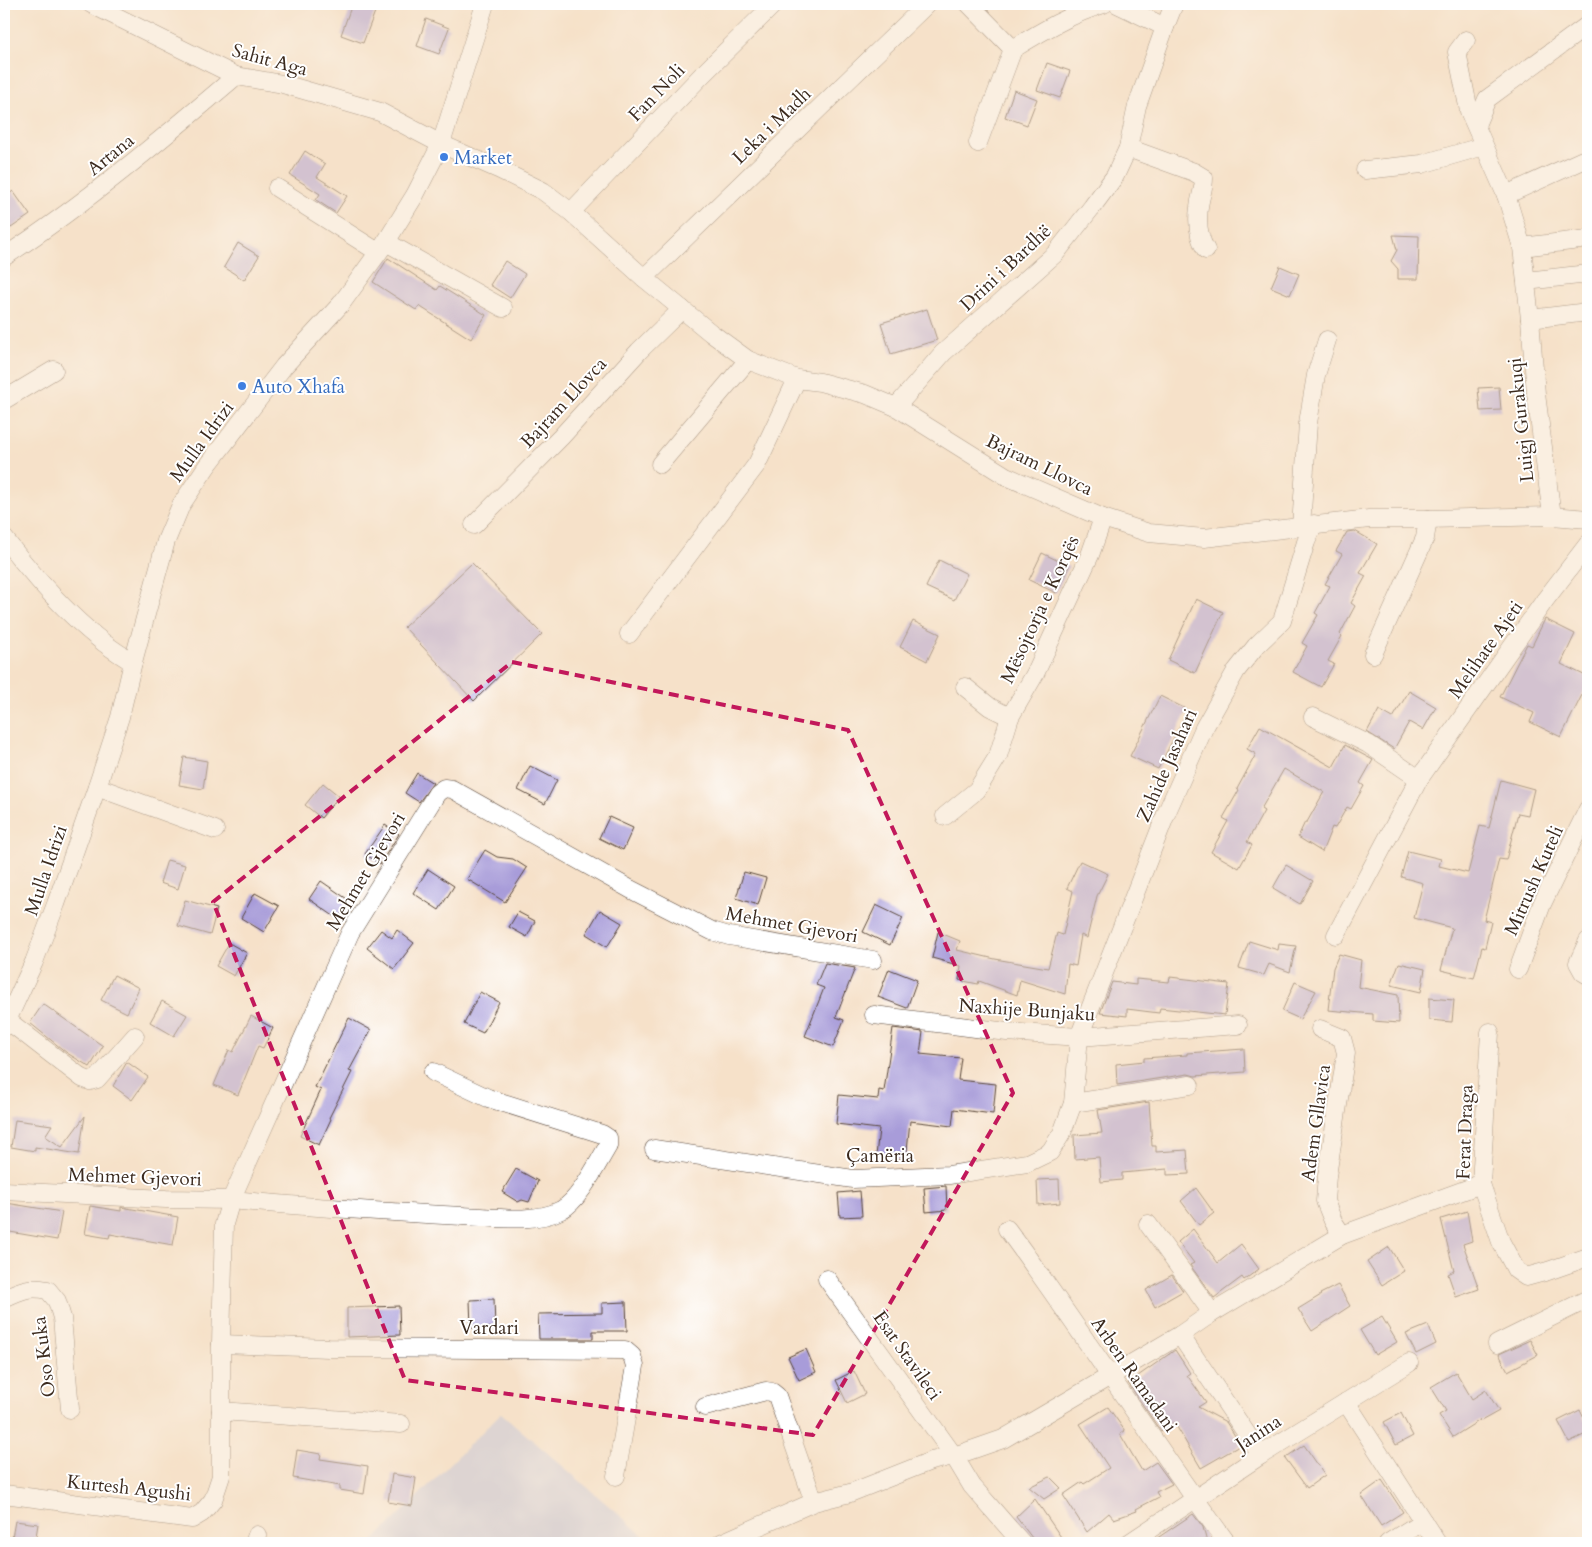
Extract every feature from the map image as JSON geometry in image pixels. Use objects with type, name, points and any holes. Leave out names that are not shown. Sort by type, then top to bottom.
[{"type":"street","name":"Sahit Aga","points":[[91,4],[236,76],[283,84],[380,112],[441,144]]},
{"type":"street","name":"Mulla Idrizi","points":[[135,1036],[98,1080],[90,1082],[6,1024],[34,962],[53,913],[120,718],[133,662],[166,541],[181,505],[208,466],[284,366],[341,304],[382,247],[415,195],[441,144],[485,4]]},
{"type":"street","name":"Fan Noli","points":[[571,212],[702,75],[774,4]]},
{"type":"street","name":"Leka i Madh","points":[[644,278],[927,4]]},
{"type":"street","points":[[969,4],[1013,49]]},
{"type":"street","points":[[978,143],[1013,49],[1083,10],[1104,4]]},
{"type":"street","points":[[1117,4],[1166,27]]},
{"type":"street","name":"Drini i Bardhë","points":[[896,407],[943,353],[1056,253],[1115,176],[1128,148],[1137,106],[1174,4]]},
{"type":"street","points":[[1476,125],[1487,99],[1588,25]]},
{"type":"street","name":"Luigj Gurakuqi","points":[[1466,40],[1457,52],[1469,111],[1506,195],[1522,247],[1536,394],[1552,516]]},
{"type":"street","name":"Artana","points":[[4,257],[110,182],[236,76]]},
{"type":"street","name":"Bajram Llovca","points":[[441,144],[543,191],[571,212],[644,278],[711,333],[748,360],[797,379],[820,382],[865,394],[896,407],[1006,476],[1104,518],[1149,533],[1204,538],[1369,519],[1552,516],[1588,519]]},
{"type":"street","points":[[1364,170],[1422,164],[1484,146]]},
{"type":"street","points":[[1128,148],[1194,172],[1204,178],[1198,220],[1200,242],[1206,250]]},
{"type":"street","points":[[1506,195],[1583,160]]},
{"type":"street","points":[[277,188],[382,247],[503,308]]},
{"type":"street","points":[[1522,247],[1588,239]]},
{"type":"street","points":[[1526,281],[1588,274]]},
{"type":"street","name":"Bajram Llovca","points":[[474,525],[561,437],[639,351],[682,309]]},
{"type":"street","points":[[1530,318],[1588,312]]},
{"type":"street","points":[[1308,526],[1308,422],[1316,375],[1328,340]]},
{"type":"street","points":[[660,464],[748,360]]},
{"type":"street","points":[[4,400],[54,370]]},
{"type":"street","points":[[629,634],[757,464],[797,379]]},
{"type":"street","name":"Mësojtorja e Korqës","points":[[945,816],[977,790],[998,756],[1010,717],[1035,674],[1090,555],[1104,518]]},
{"type":"street","points":[[1374,654],[1425,538],[1428,519]]},
{"type":"street","name":"Zahide Jasahari","points":[[1079,1037],[1166,814],[1204,728],[1236,670],[1256,646],[1282,622],[1306,542],[1308,526]]},
{"type":"street","points":[[4,538],[61,605],[114,652],[133,662]]},
{"type":"street","name":"Melihate Ajeti","points":[[1336,935],[1419,779],[1545,600],[1588,544]]},
{"type":"street","name":"Mësojtorja e Korqës","points":[[965,686],[990,707],[1010,717]]},
{"type":"street","points":[[1313,717],[1368,744],[1419,779]]},
{"type":"street","points":[[97,787],[215,830]]},
{"type":"street","name":"Mehmet Gjevori","points":[[4,1191],[166,1199],[230,1200],[350,934],[437,793],[444,788],[452,788],[630,889],[712,931],[739,938],[873,960]]},
{"type":"street","name":"Mitrush Kuteli","points":[[1518,968],[1542,904],[1588,809]]},
{"type":"street","points":[[1588,941],[1578,963],[1583,972],[1588,975]]},
{"type":"street","name":"Naxhije Bunjaku","points":[[874,1015],[1007,1032],[1079,1037],[1238,1025]]},
{"type":"street","name":"Adem Gllavica","points":[[1320,1029],[1342,1038],[1346,1054],[1326,1176],[1325,1201],[1333,1221],[1342,1235]]},
{"type":"street","name":"Ferat Draga","points":[[1490,1032],[1481,1184],[1501,1242],[1516,1270],[1526,1277],[1588,1257]]},
{"type":"street","name":"Çamëria","points":[[654,1149],[853,1178],[949,1175],[1027,1163],[1050,1152],[1062,1133],[1074,1103],[1079,1037]]},
{"type":"street","points":[[230,1200],[402,1213],[524,1218],[545,1216],[573,1202],[608,1146],[608,1138],[602,1134],[488,1098],[433,1072]]},
{"type":"street","points":[[1074,1103],[1190,1085]]},
{"type":"street","points":[[721,1543],[814,1502],[850,1493],[931,1461],[954,1456],[1003,1439],[1180,1335],[1212,1313],[1342,1235],[1481,1184]]},
{"type":"street","name":"Kurtesh Agushi","points":[[4,1494],[192,1519],[202,1513],[213,1500],[221,1476],[221,1344],[224,1224],[230,1200]]},
{"type":"street","points":[[1148,1224],[1212,1313]]},
{"type":"street","name":"Arben Ramadani","points":[[1007,1229],[1054,1294],[1108,1376],[1227,1543]]},
{"type":"street","name":"Esat Stavileci","points":[[827,1278],[954,1456],[972,1486],[1022,1543]]},
{"type":"street","name":"Oso Kuka","points":[[4,1298],[18,1291],[33,1287],[48,1290],[56,1301],[62,1318],[70,1409]]},
{"type":"street","points":[[1498,1344],[1588,1300]]},
{"type":"street","points":[[1180,1335],[1261,1455]]},
{"type":"street","name":"Vardari","points":[[221,1344],[329,1348],[625,1350],[632,1356],[635,1366],[616,1476]]},
{"type":"street","name":"Janina","points":[[1195,1500],[1261,1455],[1409,1363]]},
{"type":"street","points":[[705,1407],[766,1391],[772,1392],[777,1396],[814,1502]]},
{"type":"street","points":[[1346,1402],[1437,1543]]},
{"type":"street","points":[[221,1411],[401,1424]]},
{"type":"street","points":[[1128,1543],[1195,1500]]},
{"type":"street","points":[[1388,1543],[1423,1521]]},
{"type":"highlighted area","points":[[512,662],[848,730],[1013,1093],[813,1435],[405,1380],[213,902]]},
{"type":"shaded area","points":[[501,1413],[652,1543],[371,1543]]},
{"type":"building","points":[[352,4],[378,4],[363,43],[341,35]]},
{"type":"building","points":[[426,19],[449,28],[439,54],[417,46]]},
{"type":"building","points":[[1047,63],[1070,71],[1060,98],[1037,90]]},
{"type":"building","points":[[1014,90],[1037,99],[1027,125],[1005,117]]},
{"type":"building","points":[[305,151],[325,164],[317,177],[347,196],[336,213],[316,200],[320,194],[290,175]]},
{"type":"building","points":[[13,191],[30,215],[11,228],[4,219],[4,198]]},
{"type":"building","points":[[1393,235],[1419,236],[1418,279],[1398,279],[1398,269],[1391,261],[1397,250]]},
{"type":"building","points":[[238,243],[259,256],[244,280],[224,267]]},
{"type":"building","points":[[388,258],[437,290],[440,286],[486,315],[471,339],[419,306],[416,310],[373,282]]},
{"type":"building","points":[[505,261],[525,274],[510,298],[490,285]]},
{"type":"building","points":[[1280,266],[1299,274],[1290,295],[1271,287]]},
{"type":"building","points":[[927,309],[937,340],[891,354],[881,323]]},
{"type":"building","points":[[1499,387],[1501,410],[1480,411],[1478,388]]},
{"type":"building","points":[[1355,531],[1377,544],[1360,573],[1366,576],[1351,603],[1355,606],[1340,634],[1342,636],[1328,661],[1334,664],[1321,687],[1293,672],[1307,646],[1302,643],[1318,615],[1315,613],[1330,586],[1325,584],[1342,554],[1336,551],[1347,532]]},
{"type":"building","points":[[1042,553],[1069,566],[1056,593],[1029,580]]},
{"type":"building","points":[[939,560],[967,574],[954,600],[926,587]]},
{"type":"building","points":[[472,563],[542,634],[474,701],[404,627]]},
{"type":"building","points":[[1196,599],[1223,612],[1195,673],[1168,660]]},
{"type":"building","points":[[1545,619],[1575,634],[1561,664],[1588,677],[1588,683],[1561,737],[1530,722],[1534,713],[1500,697],[1527,644],[1532,646]]},
{"type":"building","points":[[913,621],[940,634],[927,661],[900,647]]},
{"type":"building","points":[[1409,691],[1436,707],[1423,730],[1409,722],[1394,749],[1367,732],[1379,710],[1393,718]]},
{"type":"building","points":[[1160,696],[1188,710],[1158,769],[1130,756]]},
{"type":"building","points":[[1260,726],[1333,767],[1345,745],[1373,760],[1360,783],[1364,786],[1351,809],[1347,807],[1335,828],[1332,827],[1322,852],[1298,837],[1324,792],[1284,769],[1261,809],[1264,811],[1247,842],[1252,845],[1239,868],[1211,852],[1228,821],[1223,818],[1256,754],[1247,749]]},
{"type":"building","points":[[184,757],[207,761],[203,789],[179,785]]},
{"type":"building","points":[[530,766],[557,780],[545,804],[518,790]]},
{"type":"building","points":[[417,773],[433,783],[419,802],[405,793]]},
{"type":"building","points":[[1501,780],[1534,789],[1528,815],[1518,813],[1506,860],[1499,859],[1484,920],[1491,922],[1485,948],[1482,947],[1474,978],[1441,970],[1452,928],[1414,918],[1423,883],[1401,877],[1408,851],[1441,859],[1439,866],[1468,873],[1480,826],[1489,828]]},
{"type":"building","points":[[323,783],[339,796],[321,818],[305,805]]},
{"type":"building","points":[[609,817],[633,828],[623,850],[599,838]]},
{"type":"building","points":[[385,825],[399,834],[380,864],[365,854]]},
{"type":"building","points":[[485,850],[497,857],[513,859],[527,868],[505,902],[467,879]]},
{"type":"building","points":[[167,860],[185,865],[178,889],[160,883]]},
{"type":"building","points":[[1080,861],[1108,874],[1097,896],[1087,938],[1081,935],[1076,966],[1068,964],[1065,994],[1020,980],[1017,995],[979,981],[978,984],[959,980],[961,966],[932,958],[938,932],[960,941],[957,950],[1048,968],[1057,933],[1063,935],[1073,891],[1067,888]]},
{"type":"building","points":[[1286,865],[1313,881],[1300,904],[1273,888]]},
{"type":"building","points":[[428,869],[454,886],[439,910],[413,893]]},
{"type":"building","points":[[744,872],[766,878],[758,905],[736,898]]},
{"type":"building","points":[[321,881],[350,901],[338,919],[309,899]]},
{"type":"building","points":[[255,893],[279,906],[264,932],[241,918]]},
{"type":"building","points":[[185,900],[217,909],[210,935],[178,926]]},
{"type":"building","points":[[876,905],[903,918],[890,945],[863,932]]},
{"type":"building","points":[[600,910],[622,923],[607,947],[586,934]]},
{"type":"building","points":[[518,912],[535,921],[527,937],[509,927]]},
{"type":"building","points":[[381,930],[392,938],[397,930],[414,943],[394,969],[367,948]]},
{"type":"building","points":[[1249,941],[1278,950],[1279,944],[1296,946],[1290,972],[1269,964],[1264,975],[1239,968]]},
{"type":"building","points":[[229,943],[247,953],[234,976],[216,966]]},
{"type":"building","points":[[1339,954],[1361,960],[1358,987],[1398,995],[1399,1023],[1373,1021],[1373,1014],[1328,1010],[1333,968]]},
{"type":"building","points":[[825,963],[855,968],[836,1017],[844,1020],[833,1047],[805,1036],[824,988],[816,985]]},
{"type":"building","points":[[1399,963],[1425,969],[1421,992],[1391,985]]},
{"type":"building","points":[[889,969],[917,980],[907,1008],[878,997]]},
{"type":"building","points":[[114,975],[139,988],[127,1013],[101,1000]]},
{"type":"building","points":[[1170,977],[1229,984],[1225,1015],[1160,1008],[1159,1013],[1127,1009],[1127,1016],[1100,1013],[1112,982],[1136,985],[1136,979],[1169,982]]},
{"type":"building","points":[[1295,982],[1316,991],[1300,1019],[1282,1011]]},
{"type":"building","points":[[480,992],[499,1002],[483,1033],[464,1024]]},
{"type":"building","points":[[1429,998],[1454,1000],[1452,1022],[1429,1020]]},
{"type":"building","points":[[162,1001],[187,1015],[174,1036],[150,1022]]},
{"type":"building","points":[[43,1004],[103,1046],[90,1067],[67,1053],[30,1023]]},
{"type":"building","points":[[251,1016],[273,1028],[263,1048],[258,1046],[238,1095],[214,1085],[229,1050],[233,1052]]},
{"type":"building","points":[[349,1018],[371,1030],[349,1071],[352,1072],[329,1118],[331,1119],[319,1145],[300,1136],[321,1090],[315,1087]]},
{"type":"building","points":[[893,1028],[923,1032],[920,1054],[961,1058],[958,1080],[996,1084],[993,1114],[954,1109],[952,1126],[910,1121],[906,1160],[876,1156],[879,1129],[836,1124],[839,1095],[878,1099],[879,1090],[884,1091]]},
{"type":"building","points":[[1244,1049],[1245,1072],[1195,1076],[1188,1074],[1117,1085],[1116,1064],[1144,1061],[1144,1058]]},
{"type":"building","points":[[127,1062],[148,1077],[132,1100],[113,1086]]},
{"type":"building","points":[[1149,1102],[1152,1146],[1156,1146],[1156,1152],[1187,1150],[1189,1174],[1167,1175],[1167,1169],[1122,1173],[1122,1180],[1101,1182],[1099,1157],[1075,1159],[1074,1135],[1102,1133],[1098,1110]]},
{"type":"building","points":[[85,1116],[79,1154],[35,1147],[35,1151],[11,1147],[15,1120],[52,1125],[45,1136],[62,1147]]},
{"type":"building","points":[[516,1169],[538,1181],[529,1202],[522,1200],[518,1202],[502,1192]]},
{"type":"building","points":[[1059,1179],[1060,1203],[1038,1205],[1037,1180]]},
{"type":"building","points":[[946,1186],[947,1210],[926,1212],[924,1188]]},
{"type":"building","points":[[1196,1188],[1214,1213],[1199,1225],[1181,1201]]},
{"type":"building","points":[[860,1191],[862,1216],[840,1217],[838,1193]]},
{"type":"building","points":[[6,1203],[62,1212],[57,1240],[4,1231]]},
{"type":"building","points":[[90,1206],[121,1211],[121,1207],[178,1217],[173,1245],[110,1234],[109,1238],[85,1234]]},
{"type":"building","points":[[1467,1211],[1472,1241],[1463,1244],[1479,1289],[1456,1297],[1448,1274],[1454,1271],[1441,1219]]},
{"type":"building","points":[[1193,1229],[1218,1263],[1241,1244],[1259,1269],[1244,1280],[1242,1277],[1214,1298],[1190,1265],[1194,1263],[1178,1242]]},
{"type":"building","points":[[1389,1247],[1404,1271],[1382,1285],[1367,1262]]},
{"type":"building","points":[[1172,1275],[1183,1291],[1155,1307],[1146,1290]]},
{"type":"building","points":[[1338,1285],[1350,1306],[1312,1331],[1298,1309],[1320,1294]]},
{"type":"building","points":[[494,1299],[495,1328],[471,1328],[470,1300]]},
{"type":"building","points":[[626,1302],[627,1331],[593,1331],[593,1339],[539,1339],[538,1314],[602,1313],[602,1303]]},
{"type":"building","points":[[399,1306],[400,1335],[347,1337],[347,1308]]},
{"type":"building","points":[[1382,1317],[1397,1342],[1375,1355],[1360,1330]]},
{"type":"building","points":[[1428,1325],[1436,1344],[1416,1354],[1406,1334]]},
{"type":"building","points":[[1530,1340],[1538,1355],[1508,1371],[1499,1354]]},
{"type":"building","points":[[806,1349],[816,1372],[799,1380],[788,1357]]},
{"type":"building","points":[[1175,1350],[1190,1373],[1187,1375],[1206,1402],[1198,1407],[1226,1422],[1241,1445],[1201,1468],[1174,1422],[1161,1432],[1128,1383]]},
{"type":"building","points":[[854,1371],[865,1394],[847,1403],[836,1380]]},
{"type":"building","points":[[1456,1372],[1472,1399],[1486,1390],[1499,1411],[1480,1420],[1453,1437],[1439,1415],[1446,1411],[1431,1387]]},
{"type":"building","points":[[1108,1407],[1125,1431],[1120,1434],[1142,1471],[1156,1462],[1172,1484],[1156,1492],[1159,1497],[1136,1509],[1137,1511],[1114,1519],[1109,1513],[1087,1532],[1063,1495],[1082,1482],[1084,1484],[1109,1468],[1080,1424]]},
{"type":"building","points":[[1580,1410],[1588,1427],[1588,1433],[1569,1442],[1558,1421]]},
{"type":"building","points":[[1401,1413],[1413,1436],[1396,1445],[1384,1422]]},
{"type":"building","points":[[1304,1445],[1325,1475],[1307,1488],[1285,1458]]},
{"type":"building","points":[[297,1450],[321,1454],[320,1459],[368,1466],[364,1494],[340,1490],[340,1486],[293,1478]]},
{"type":"building","points":[[392,1474],[416,1478],[412,1506],[388,1502]]},
{"type":"building","points":[[1050,1477],[1061,1488],[1044,1499],[1029,1487]]},
{"type":"building","points":[[1382,1480],[1403,1512],[1381,1526],[1361,1495]]},
{"type":"building","points":[[1035,1499],[1065,1543],[1036,1543],[1016,1517]]},
{"type":"building","points":[[1193,1514],[1203,1527],[1207,1543],[1150,1543]]},
{"type":"building","points":[[15,1521],[38,1524],[35,1543],[11,1543]]},
{"type":"place","name":"Market","points":[[444,157]]},
{"type":"place","name":"Auto Xhafa","points":[[242,386]]}]
